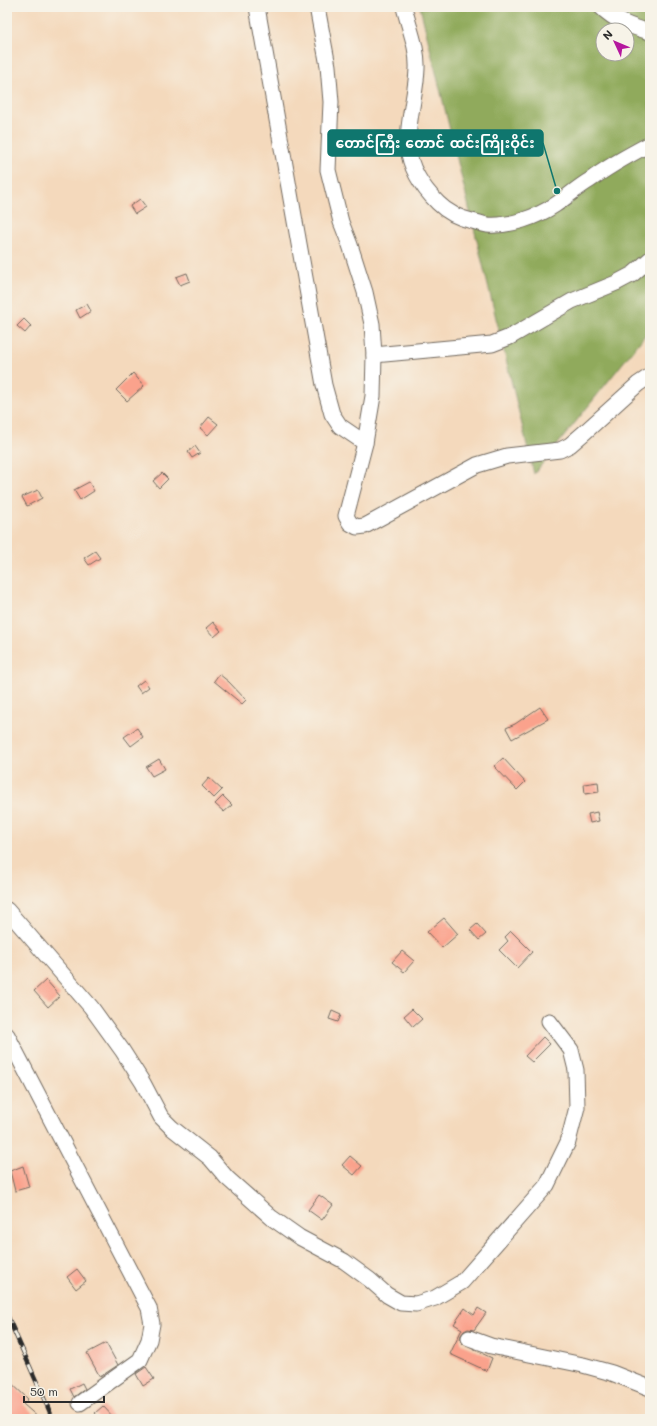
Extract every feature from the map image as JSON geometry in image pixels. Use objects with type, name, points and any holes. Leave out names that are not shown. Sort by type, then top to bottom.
[{"type":"street","points":[[257,7],[326,393],[332,414],[340,426],[365,443]]},
{"type":"street","points":[[318,7],[328,66],[331,102],[328,170],[340,222],[355,259],[366,299],[372,324],[374,355],[373,396],[365,443],[346,516],[350,523],[357,527],[376,522],[431,489],[477,465],[507,456],[560,450],[570,445],[586,432],[638,384],[650,376]]},
{"type":"street","points":[[404,7],[415,47],[417,68],[414,99],[409,126],[408,148],[414,170],[427,192],[442,208],[460,218],[487,225],[510,223],[531,218],[554,205],[618,161],[650,144]]},
{"type":"street","points":[[601,7],[607,13],[620,21],[634,28],[650,32]]},
{"type":"street","points":[[374,355],[492,344],[510,337],[572,301],[616,283],[633,274],[650,259]]},
{"type":"street","points":[[7,910],[91,1008],[139,1076],[161,1117],[172,1128],[210,1158],[227,1178],[272,1218],[299,1237],[344,1261],[370,1280],[387,1295],[401,1303],[416,1304],[435,1298],[462,1282],[547,1185],[568,1142],[577,1107],[576,1070],[571,1050],[549,1022]]},
{"type":"street","points":[[7,1035],[149,1308],[152,1324],[149,1340],[140,1360],[80,1403]]},
{"type":"street","points":[[469,1338],[491,1346],[612,1373],[650,1388]]},
{"type":"green space","points":[[420,7],[650,7],[650,329],[534,474]]},
{"type":"building","points":[[140,199],[146,207],[135,214],[130,206]]},
{"type":"building","points":[[187,273],[190,281],[180,285],[176,277]]},
{"type":"building","points":[[87,304],[91,311],[80,318],[76,310]]},
{"type":"building","points":[[24,319],[31,326],[25,333],[17,326]]},
{"type":"building","points":[[133,373],[144,386],[127,401],[116,390]]},
{"type":"building","points":[[209,417],[218,424],[208,435],[200,428]]},
{"type":"building","points":[[195,446],[200,453],[192,458],[188,452]]},
{"type":"building","points":[[162,473],[168,479],[159,488],[153,481]]},
{"type":"building","points":[[89,482],[94,491],[80,500],[74,490]]},
{"type":"building","points":[[38,490],[42,498],[27,506],[22,497]]},
{"type":"building","points":[[95,551],[100,558],[89,565],[84,558]]},
{"type":"building","points":[[213,622],[221,631],[214,637],[206,628]]},
{"type":"building","points":[[219,674],[246,700],[242,704],[214,681]]},
{"type":"building","points":[[144,680],[149,687],[141,693],[136,686]]},
{"type":"building","points":[[540,707],[548,719],[512,739],[506,728],[515,724]]},
{"type":"building","points":[[137,728],[143,737],[131,746],[124,737]]},
{"type":"building","points":[[503,758],[525,782],[517,790],[494,766]]},
{"type":"building","points":[[159,759],[165,769],[152,776],[146,767]]},
{"type":"building","points":[[209,778],[222,790],[214,798],[202,786]]},
{"type":"building","points":[[598,782],[599,792],[585,794],[584,784]]},
{"type":"building","points":[[223,796],[232,805],[224,812],[215,804]]},
{"type":"building","points":[[597,812],[599,821],[590,823],[588,814]]},
{"type":"building","points":[[444,918],[458,934],[442,948],[427,932]]},
{"type":"building","points":[[477,924],[486,934],[479,940],[470,930]]},
{"type":"building","points":[[511,931],[532,952],[517,968],[499,950],[508,941],[505,937]]},
{"type":"building","points":[[402,951],[414,961],[404,972],[392,962]]},
{"type":"building","points":[[46,980],[60,996],[48,1007],[34,991]]},
{"type":"building","points":[[412,1009],[422,1019],[413,1027],[404,1016]]},
{"type":"building","points":[[332,1011],[341,1015],[338,1022],[329,1019]]},
{"type":"building","points":[[543,1037],[550,1044],[532,1062],[525,1056]]},
{"type":"building","points":[[350,1156],[362,1166],[354,1175],[342,1165]]},
{"type":"building","points":[[23,1166],[29,1187],[15,1191],[10,1171]]},
{"type":"building","points":[[319,1195],[333,1205],[322,1220],[308,1210]]},
{"type":"building","points":[[77,1269],[86,1281],[76,1289],[67,1277]]},
{"type":"building","points":[[465,1308],[474,1315],[478,1308],[486,1313],[474,1330],[468,1329],[464,1331],[460,1339],[466,1346],[492,1358],[487,1371],[450,1354],[462,1329],[454,1324]]},
{"type":"building","points":[[106,1343],[118,1365],[100,1377],[87,1353]]},
{"type":"building","points":[[146,1367],[154,1379],[143,1386],[136,1374]]},
{"type":"building","points":[[7,1379],[28,1399],[23,1404],[40,1419],[7,1419]]},
{"type":"building","points":[[82,1383],[85,1389],[74,1397],[70,1389]]},
{"type":"building","points":[[103,1406],[115,1419],[100,1419],[95,1413]]},
{"type":"railway","points":[[7,1315],[53,1419]]},
{"type":"place","name":"တောင်ကြီး တောင် ထင်းကြိုးဝိုင်း","points":[[557,191]]}]
